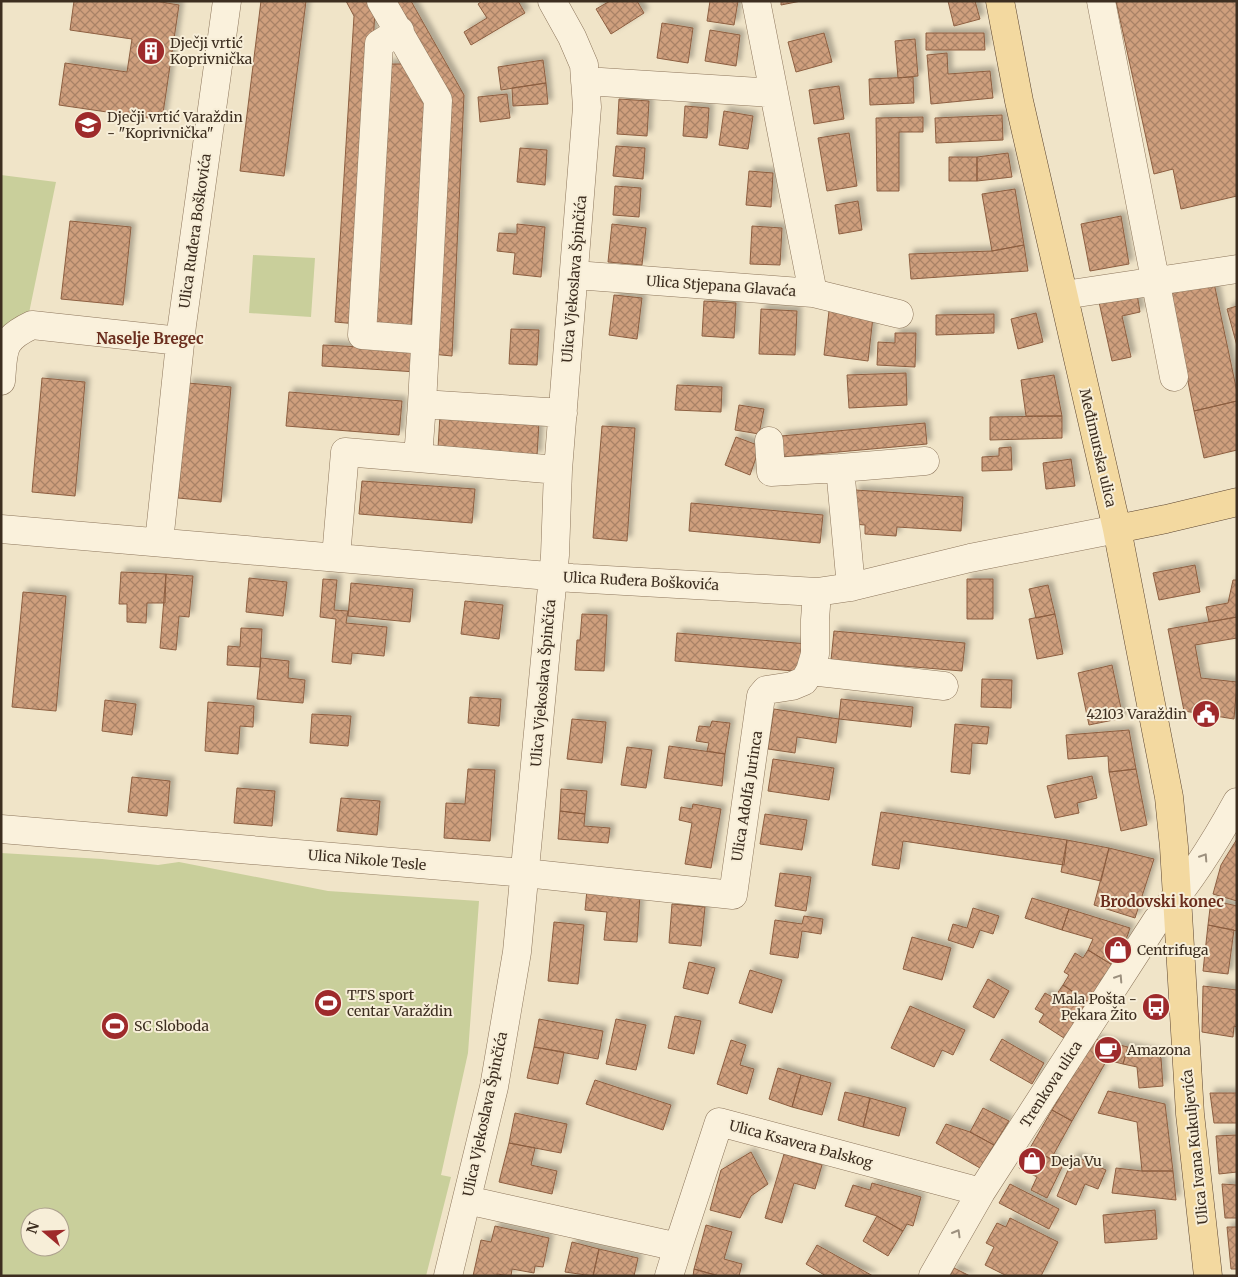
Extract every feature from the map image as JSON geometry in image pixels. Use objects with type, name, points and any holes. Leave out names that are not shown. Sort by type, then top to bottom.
[{"type":"main road","name":"Međimurska ulica","points":[[1000,1],[1019,101],[1117,529],[1169,798],[1177,897]]},
{"type":"main road","points":[[1117,529],[1237,502]]},
{"type":"main road","name":"Ulica Ivana Kukuljevića","points":[[1177,897],[1190,1114],[1208,1276]]},
{"type":"street","name":"Ulica Ruđera Boškovića","points":[[159,542],[180,341],[227,1]]},
{"type":"street","points":[[381,1],[438,100],[418,458]]},
{"type":"street","name":"Ulica Vjekoslava Špinčića","points":[[448,1276],[494,1087],[517,952],[553,576],[558,470],[587,107],[584,65],[572,37],[552,1]]},
{"type":"street","name":"Ulica Stjepana Glavaća","points":[[575,275],[813,293],[756,1]]},
{"type":"street","points":[[1101,1],[1174,377]]},
{"type":"street","points":[[400,31],[379,44],[362,335],[425,340]]},
{"type":"street","points":[[585,81],[774,93]]},
{"type":"street","points":[[1064,295],[1237,269]]},
{"type":"street","points":[[813,293],[899,314]]},
{"type":"street","points":[[1,381],[4,349],[15,332],[32,325],[180,341]]},
{"type":"street","points":[[422,404],[563,413]]},
{"type":"street","points":[[769,441],[771,472],[925,461]]},
{"type":"street","points":[[336,557],[345,452],[558,470]]},
{"type":"street","points":[[840,468],[851,588]]},
{"type":"street","name":"Ulica Ruđera Boškovića","points":[[1,529],[553,576],[817,592],[851,588],[970,558],[1117,529]]},
{"type":"street","points":[[817,592],[815,654],[810,671],[944,686]]},
{"type":"street","name":"Ulica Adolfa Jurinca","points":[[733,895],[761,696],[766,690],[792,686],[804,681],[810,671]]},
{"type":"street","name":"Trenkova ulica","points":[[933,1276],[981,1192],[1157,920],[1177,897],[1217,838],[1237,802]]},
{"type":"street","name":"Ulica Nikole Tesle","points":[[1,829],[525,874],[733,895]]},
{"type":"street","name":"Ulica Ksavera Đalskog","points":[[669,1276],[719,1122],[981,1192]]},
{"type":"street","points":[[467,1200],[678,1247]]},
{"type":"green space","points":[[1,175],[56,182],[29,313],[1,334]]},
{"type":"green space","points":[[253,255],[315,258],[311,317],[249,313]]},
{"type":"green space","name":"SC Sloboda","points":[[1,853],[102,859],[158,865],[179,862],[328,891],[479,901],[468,1053],[441,1175],[451,1177],[426,1276],[1,1276]]},
{"type":"building","name":"Dječji vrtić Koprivnička","points":[[74,1],[155,1],[179,5],[162,120],[59,105],[65,63],[127,72],[132,39],[70,30]]},
{"type":"building","points":[[261,1],[306,1],[284,176],[240,171]]},
{"type":"building","points":[[346,1],[369,1],[375,10],[357,324],[335,322],[354,16]]},
{"type":"building","points":[[390,1],[411,1],[464,95],[452,356],[431,354],[447,101]]},
{"type":"building","points":[[482,1],[518,1],[525,13],[471,45],[464,32],[487,18],[478,4]]},
{"type":"building","points":[[610,1],[637,1],[644,13],[611,34],[596,9]]},
{"type":"building","points":[[710,1],[738,1],[734,25],[707,21]]},
{"type":"building","points":[[781,1],[801,1],[781,5]]},
{"type":"building","points":[[948,1],[975,1],[980,19],[954,26]]},
{"type":"building","points":[[1116,1],[1237,1],[1237,196],[1181,209],[1173,169],[1154,174]]},
{"type":"building","points":[[662,23],[693,28],[688,63],[657,58]]},
{"type":"building","points":[[710,30],[740,35],[736,66],[705,61]]},
{"type":"building","points":[[824,33],[832,62],[796,72],[788,42]]},
{"type":"building","points":[[926,33],[984,33],[985,50],[926,50]]},
{"type":"building","points":[[915,39],[918,76],[898,78],[895,41]]},
{"type":"building","points":[[947,53],[948,74],[990,71],[993,98],[931,104],[927,55]]},
{"type":"building","points":[[543,60],[546,83],[501,90],[498,67]]},
{"type":"building","points":[[387,64],[411,64],[426,90],[411,327],[371,324]]},
{"type":"building","points":[[913,77],[914,103],[870,105],[869,79]]},
{"type":"building","points":[[546,83],[548,104],[513,106],[512,88]]},
{"type":"building","points":[[839,86],[844,119],[814,124],[809,90]]},
{"type":"building","points":[[507,94],[510,118],[480,122],[478,97]]},
{"type":"building","points":[[619,99],[649,101],[647,136],[617,134]]},
{"type":"building","points":[[685,106],[709,108],[707,138],[683,136]]},
{"type":"building","points":[[724,111],[753,116],[748,149],[719,145]]},
{"type":"building","points":[[1002,115],[1003,140],[936,143],[935,118]]},
{"type":"building","points":[[923,117],[923,132],[899,132],[899,191],[877,191],[876,118]]},
{"type":"building","points":[[849,133],[857,186],[827,191],[818,138]]},
{"type":"building","points":[[616,146],[645,148],[643,179],[613,176]]},
{"type":"building","points":[[520,148],[547,150],[545,185],[517,182]]},
{"type":"building","points":[[1008,153],[1012,177],[977,181],[977,157]]},
{"type":"building","points":[[949,157],[977,157],[977,181],[949,181]]},
{"type":"building","points":[[749,171],[773,173],[771,207],[746,205]]},
{"type":"building","points":[[615,186],[641,188],[639,217],[613,215]]},
{"type":"building","points":[[1015,189],[1024,245],[992,251],[982,194]]},
{"type":"building","points":[[858,201],[862,230],[839,234],[835,205]]},
{"type":"building","points":[[1121,216],[1129,264],[1090,271],[1081,224]]},
{"type":"building","points":[[70,221],[131,227],[123,305],[61,299]]},
{"type":"building","points":[[517,224],[545,227],[541,277],[513,274],[515,253],[497,251],[499,233],[517,234]]},
{"type":"building","points":[[612,224],[646,228],[642,265],[608,262]]},
{"type":"building","points":[[752,226],[782,228],[780,265],[750,264]]},
{"type":"building","points":[[1024,245],[1028,271],[911,279],[909,254],[992,251]]},
{"type":"building","points":[[1214,283],[1237,392],[1237,401],[1194,411],[1170,293]]},
{"type":"building","points":[[1137,294],[1140,312],[1122,316],[1131,357],[1112,361],[1099,302]]},
{"type":"building","points":[[614,295],[642,298],[637,339],[609,335]]},
{"type":"building","points":[[704,301],[736,303],[734,338],[702,336]]},
{"type":"building","points":[[1237,306],[1237,346],[1227,309]]},
{"type":"building","points":[[761,309],[797,311],[795,355],[759,354]]},
{"type":"building","points":[[829,311],[873,317],[868,361],[824,355]]},
{"type":"building","points":[[1036,313],[1043,342],[1018,349],[1011,319]]},
{"type":"building","points":[[994,314],[994,333],[936,335],[936,315]]},
{"type":"building","points":[[511,329],[539,330],[537,365],[509,364]]},
{"type":"building","points":[[895,333],[916,333],[915,367],[877,365],[878,342],[895,343]]},
{"type":"building","points":[[323,345],[419,350],[417,372],[322,366]]},
{"type":"building","points":[[906,373],[907,405],[849,408],[847,375]]},
{"type":"building","points":[[1054,375],[1062,416],[1026,416],[1021,380]]},
{"type":"building","points":[[42,378],[85,382],[75,496],[32,492]]},
{"type":"building","points":[[188,383],[231,387],[221,502],[178,498]]},
{"type":"building","points":[[677,385],[722,387],[721,412],[675,410]]},
{"type":"building","points":[[289,392],[402,401],[399,435],[286,426]]},
{"type":"building","points":[[1237,401],[1237,450],[1204,458],[1194,411]]},
{"type":"building","points":[[739,405],[764,409],[759,434],[735,430]]},
{"type":"building","points":[[440,415],[539,422],[537,456],[438,448]]},
{"type":"building","points":[[1062,416],[1062,438],[990,440],[990,417]]},
{"type":"building","points":[[925,423],[927,444],[783,457],[781,436]]},
{"type":"building","points":[[602,426],[635,428],[627,541],[593,538]]},
{"type":"building","points":[[736,437],[760,446],[750,475],[725,465]]},
{"type":"building","points":[[1011,447],[1012,470],[982,471],[982,457],[999,456],[999,448]]},
{"type":"building","points":[[1071,459],[1075,486],[1046,489],[1043,463]]},
{"type":"building","points":[[362,481],[475,489],[472,523],[359,514]]},
{"type":"building","points":[[855,490],[963,497],[961,531],[897,527],[896,536],[865,534],[865,525],[853,524]]},
{"type":"building","points":[[691,503],[823,515],[820,543],[689,531]]},
{"type":"building","points":[[1195,565],[1200,592],[1159,600],[1153,573]]},
{"type":"building","points":[[121,572],[166,574],[165,603],[147,603],[146,623],[127,622],[127,604],[119,604]]},
{"type":"building","points":[[166,574],[193,576],[189,617],[179,616],[176,650],[160,648]]},
{"type":"building","points":[[249,578],[287,582],[283,616],[246,612]]},
{"type":"building","points":[[323,579],[337,580],[334,610],[348,611],[346,623],[387,627],[384,656],[352,653],[351,664],[332,662],[336,619],[320,617]]},
{"type":"building","points":[[967,579],[993,579],[993,619],[967,619]]},
{"type":"building","points":[[1233,580],[1237,580],[1237,617],[1209,622],[1206,607],[1228,603]]},
{"type":"building","points":[[351,583],[413,589],[410,622],[348,616]]},
{"type":"building","points":[[1048,585],[1055,614],[1036,618],[1029,589]]},
{"type":"building","points":[[23,592],[66,596],[56,711],[12,707]]},
{"type":"building","points":[[465,601],[503,605],[499,639],[461,634]]},
{"type":"building","points":[[582,614],[607,615],[604,671],[575,670],[577,640],[580,640]]},
{"type":"building","points":[[1055,614],[1063,654],[1037,659],[1029,619]]},
{"type":"building","points":[[1237,617],[1237,638],[1195,645],[1201,678],[1237,682],[1234,719],[1184,711],[1168,629]]},
{"type":"building","points":[[241,628],[262,629],[260,667],[227,665],[228,646],[240,647]]},
{"type":"building","points":[[834,631],[965,643],[962,671],[831,660]]},
{"type":"building","points":[[677,633],[808,644],[806,672],[675,661]]},
{"type":"building","points":[[261,658],[289,661],[288,678],[305,680],[303,703],[257,699]]},
{"type":"building","points":[[1112,665],[1123,718],[1089,725],[1078,673]]},
{"type":"building","points":[[982,679],[1012,680],[1011,708],[981,707]]},
{"type":"building","points":[[470,697],[501,699],[499,726],[468,723]]},
{"type":"building","points":[[841,699],[913,707],[911,727],[839,719]]},
{"type":"building","points":[[105,700],[136,704],[132,735],[102,731]]},
{"type":"building","points":[[208,702],[254,706],[253,727],[240,726],[238,754],[205,751]]},
{"type":"building","points":[[774,709],[839,719],[836,743],[797,737],[795,753],[768,749]]},
{"type":"building","points":[[312,714],[351,716],[348,746],[310,743]]},
{"type":"building","points":[[572,719],[606,722],[602,763],[567,759]]},
{"type":"building","points":[[712,721],[730,723],[725,754],[707,751],[709,743],[696,741],[699,726],[710,727]]},
{"type":"building","points":[[955,724],[989,727],[987,744],[972,743],[970,774],[951,772]]},
{"type":"building","points":[[1129,730],[1136,769],[1109,772],[1108,756],[1068,759],[1066,735]]},
{"type":"building","points":[[669,746],[725,754],[722,786],[664,778]]},
{"type":"building","points":[[627,747],[652,750],[646,788],[621,785]]},
{"type":"building","points":[[773,759],[834,768],[829,800],[768,791]]},
{"type":"building","points":[[468,769],[495,770],[490,841],[444,838],[446,803],[465,804]]},
{"type":"building","points":[[1136,769],[1147,825],[1121,831],[1109,772]]},
{"type":"building","points":[[1092,776],[1097,798],[1077,803],[1079,813],[1055,818],[1047,786]]},
{"type":"building","points":[[132,777],[170,781],[167,816],[128,812]]},
{"type":"building","points":[[237,788],[275,791],[272,826],[234,823]]},
{"type":"building","points":[[561,789],[587,791],[585,814],[560,811]]},
{"type":"building","points":[[341,798],[380,801],[377,835],[337,831]]},
{"type":"building","points":[[693,804],[721,809],[711,868],[685,864],[692,823],[679,820],[681,807],[692,809]]},
{"type":"building","points":[[560,811],[585,814],[584,826],[610,828],[608,843],[558,839]]},
{"type":"building","points":[[881,812],[1067,840],[1064,865],[903,841],[899,869],[872,865]]},
{"type":"building","points":[[765,814],[807,820],[802,850],[760,844]]},
{"type":"building","points":[[1237,839],[1237,901],[1213,894],[1221,865]]},
{"type":"building","points":[[1067,840],[1109,848],[1101,881],[1061,872]]},
{"type":"building","points":[[1109,848],[1154,859],[1135,918],[1094,905]]},
{"type":"building","points":[[780,873],[811,877],[806,911],[775,906]]},
{"type":"building","points":[[587,890],[640,894],[637,942],[604,940],[607,912],[585,910]]},
{"type":"building","points":[[1032,898],[1069,909],[1062,930],[1025,918]]},
{"type":"building","points":[[1211,900],[1237,906],[1237,931],[1208,925]]},
{"type":"building","points":[[672,904],[705,907],[701,946],[669,943]]},
{"type":"building","points":[[973,908],[999,916],[993,934],[980,930],[973,948],[948,940],[953,924],[967,928]]},
{"type":"building","points":[[1069,909],[1130,928],[1120,958],[1114,966],[1088,950],[1093,939],[1062,930]]},
{"type":"building","points":[[804,916],[823,919],[821,934],[802,931],[798,958],[770,954],[775,920],[802,924]]},
{"type":"building","points":[[554,922],[584,925],[578,984],[548,981]]},
{"type":"building","points":[[1208,925],[1234,930],[1228,974],[1203,971]]},
{"type":"building","points":[[912,937],[951,948],[942,980],[903,969]]},
{"type":"building","points":[[1088,950],[1114,966],[1090,1003],[1063,985],[1069,975],[1064,972],[1075,953],[1083,958]]},
{"type":"building","points":[[689,962],[715,968],[708,994],[683,988]]},
{"type":"building","points":[[750,970],[782,980],[772,1013],[739,1003]]},
{"type":"building","points":[[988,979],[1009,991],[994,1018],[973,1007]]},
{"type":"building","points":[[1063,985],[1090,1003],[1067,1040],[1039,1022],[1044,1014],[1035,1009],[1045,993],[1054,998]]},
{"type":"building","points":[[1203,986],[1237,990],[1237,1027],[1234,1026],[1233,1037],[1202,1032]]},
{"type":"building","points":[[910,1006],[965,1030],[953,1055],[942,1050],[934,1067],[891,1048]]},
{"type":"building","points":[[675,1016],[701,1021],[694,1054],[668,1048]]},
{"type":"building","points":[[539,1019],[603,1031],[598,1059],[534,1047]]},
{"type":"building","points":[[616,1019],[646,1025],[636,1070],[606,1064]]},
{"type":"building","points":[[1002,1039],[1044,1063],[1032,1084],[990,1060]]},
{"type":"building","points":[[1095,1039],[1128,1047],[1123,1064],[1107,1060],[1072,1121],[1052,1110]]},
{"type":"building","points":[[731,1040],[746,1045],[740,1065],[754,1069],[747,1094],[717,1084]]},
{"type":"building","points":[[534,1047],[564,1052],[558,1084],[527,1078]]},
{"type":"building","points":[[1128,1047],[1157,1053],[1161,1058],[1163,1086],[1139,1088],[1137,1067],[1123,1064]]},
{"type":"building","points":[[778,1068],[801,1075],[792,1107],[769,1099]]},
{"type":"building","points":[[801,1075],[831,1083],[822,1115],[792,1107]]},
{"type":"building","points":[[595,1080],[671,1105],[663,1130],[586,1104]]},
{"type":"building","points":[[1108,1091],[1165,1104],[1173,1171],[1142,1171],[1137,1122],[1098,1113]]},
{"type":"building","points":[[845,1092],[870,1098],[863,1127],[838,1120]]},
{"type":"building","points":[[1210,1093],[1237,1093],[1237,1123],[1214,1123]]},
{"type":"building","points":[[870,1098],[906,1108],[899,1136],[863,1127]]},
{"type":"building","points":[[983,1108],[1009,1121],[994,1145],[970,1132]]},
{"type":"building","points":[[1052,1110],[1072,1121],[1051,1159],[1030,1148]]},
{"type":"building","points":[[515,1113],[567,1124],[561,1153],[509,1143]]},
{"type":"building","points":[[946,1124],[970,1132],[994,1145],[980,1168],[936,1143]]},
{"type":"building","points":[[1237,1135],[1237,1172],[1219,1174],[1216,1136]]},
{"type":"building","points":[[509,1143],[535,1148],[531,1165],[557,1171],[552,1194],[499,1182]]},
{"type":"building","points":[[1030,1148],[1063,1165],[1047,1198],[1031,1190],[1037,1177],[1019,1168]]},
{"type":"building","points":[[751,1152],[768,1184],[751,1196],[740,1218],[710,1210],[721,1170]]},
{"type":"building","points":[[784,1154],[822,1165],[815,1189],[794,1183],[782,1223],[765,1218]]},
{"type":"building","points":[[1074,1156],[1106,1170],[1098,1189],[1085,1184],[1076,1205],[1057,1196]]},
{"type":"building","points":[[1116,1168],[1142,1171],[1173,1171],[1176,1200],[1112,1193]]},
{"type":"building","points":[[872,1183],[921,1197],[913,1226],[907,1224],[903,1231],[877,1216],[845,1206],[853,1185],[870,1190]]},
{"type":"building","points":[[1010,1184],[1059,1209],[1049,1229],[999,1203]]},
{"type":"building","points":[[1222,1184],[1237,1185],[1237,1218],[1225,1218]]},
{"type":"building","points":[[1155,1210],[1157,1239],[1105,1243],[1103,1215]]},
{"type":"building","points":[[877,1216],[903,1231],[888,1256],[863,1241]]},
{"type":"building","points":[[1010,1218],[1058,1242],[1041,1276],[1007,1276],[985,1265],[994,1247],[986,1243],[997,1223],[1006,1227]]},
{"type":"building","points":[[706,1225],[732,1232],[724,1259],[742,1264],[739,1276],[719,1276],[694,1269]]},
{"type":"building","points":[[495,1226],[549,1238],[543,1267],[535,1266],[534,1273],[512,1269],[511,1276],[497,1274],[497,1276],[473,1276],[481,1240],[491,1242]]},
{"type":"building","points":[[1227,1227],[1237,1227],[1237,1269],[1231,1269]]},
{"type":"building","points":[[572,1242],[599,1249],[593,1276],[565,1272]]},
{"type":"building","points":[[817,1245],[873,1276],[826,1276],[806,1264]]},
{"type":"building","points":[[599,1249],[638,1258],[634,1276],[593,1276]]},
{"type":"building","points":[[954,1268],[970,1276],[950,1276]]},
{"type":"building","points":[[694,1269],[719,1276],[693,1276]]},
{"type":"place","name":"Dječji vrtić Koprivnička","points":[[151,51]]},
{"type":"place","name":"Dječji vrtić Varaždin - \"Koprivnička\"","points":[[88,125]]},
{"type":"place","name":"42103 Varaždin","points":[[1206,714]]},
{"type":"place","name":"Centrifuga","points":[[1118,950]]},
{"type":"place","name":"TTS sport centar Varaždin","points":[[328,1003]]},
{"type":"place","name":"Mala Pošta - Pekara Žito","points":[[1156,1007]]},
{"type":"place","name":"SC Sloboda","points":[[115,1026]]},
{"type":"place","name":"Amazona","points":[[1108,1050]]},
{"type":"place","name":"Deja Vu","points":[[1032,1161]]},
{"type":"district","name":"Naselje Bregec","points":[[150,338]]},
{"type":"district","name":"Brodovski konec","points":[[1162,901]]}]
